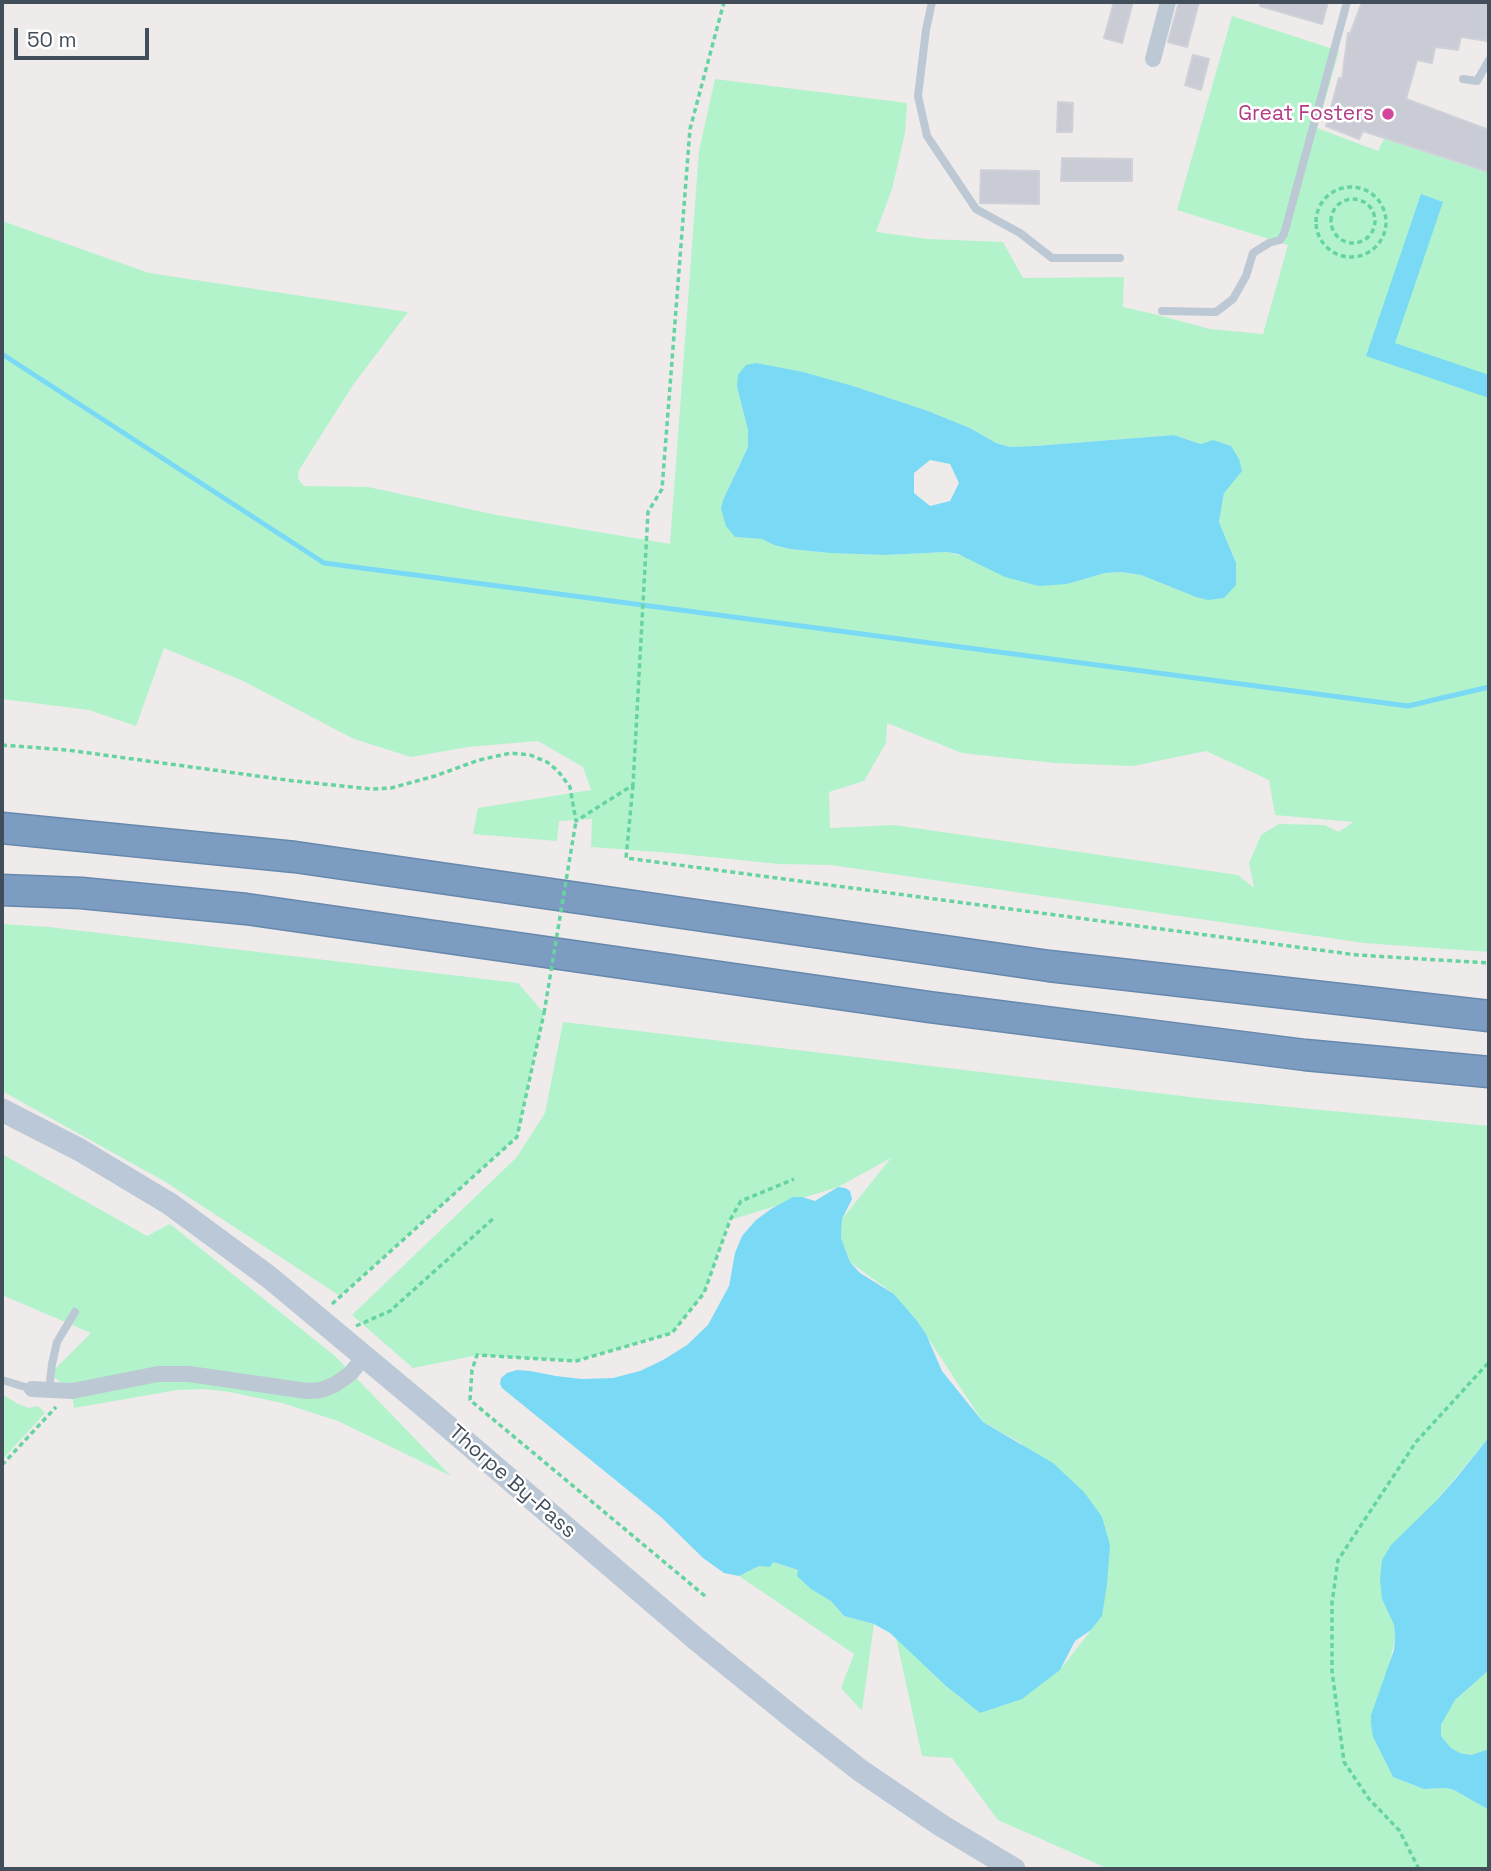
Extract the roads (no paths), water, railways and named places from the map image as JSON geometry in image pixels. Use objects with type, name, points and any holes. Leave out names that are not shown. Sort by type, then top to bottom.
[{"type":"highway","points":[[2,828],[295,857],[1049,967],[1489,1016]]},
{"type":"highway","points":[[2,890],[81,893],[246,909],[929,1007],[1305,1055],[1489,1072]]},
{"type":"main road","name":"Thorpe By-Pass","points":[[2,1110],[80,1150],[170,1204],[269,1277],[695,1639],[818,1738],[942,1826],[1014,1869]]},
{"type":"street","points":[[1153,59],[1168,2]]},
{"type":"street","points":[[41,1390],[72,1391],[158,1374],[189,1374],[307,1391],[321,1390],[350,1374],[364,1357]]},
{"type":"lane","points":[[932,2],[918,96],[927,136],[976,209],[1020,233],[1052,258],[1120,258]]},
{"type":"lane","points":[[1162,311],[1216,312],[1233,299],[1246,276],[1253,253],[1280,240],[1284,234],[1347,2]]},
{"type":"lane","points":[[1463,79],[1477,81],[1489,60]]},
{"type":"lane","points":[[2,1380],[41,1390],[52,1364],[57,1342],[75,1312]]},
{"type":"water","points":[[1421,194],[1443,202],[1395,343],[1489,375],[1489,398],[1366,356]]},
{"type":"water","points":[[756,363],[803,372],[853,386],[928,411],[1010,447],[1174,435],[1201,444],[1213,440],[1231,446],[1242,471],[1224,493],[1219,522],[1236,563],[1236,585],[1224,598],[1208,600],[1141,575],[1121,572],[1105,573],[1067,584],[1039,586],[1005,577],[958,554],[947,552],[885,555],[830,553],[790,549],[762,539],[735,537],[726,526],[721,509],[748,447],[748,430],[737,387],[738,375],[746,365]],"holes":[[[930,460],[950,464],[959,483],[950,501],[930,506],[914,493],[914,473]]]},
{"type":"water","points":[[838,1187],[850,1191],[852,1199],[842,1219],[841,1238],[850,1262],[860,1273],[894,1294],[917,1321],[926,1334],[942,1371],[983,1422],[1053,1463],[1084,1492],[1102,1517],[1110,1545],[1102,1616],[1091,1630],[1075,1641],[1060,1670],[1022,1699],[980,1713],[946,1686],[890,1633],[874,1624],[844,1616],[831,1601],[811,1589],[797,1576],[798,1570],[773,1562],[770,1567],[759,1566],[739,1576],[724,1573],[703,1558],[661,1517],[500,1384],[501,1378],[507,1373],[517,1370],[582,1379],[613,1378],[640,1371],[663,1360],[687,1345],[708,1325],[729,1286],[735,1253],[742,1236],[756,1220],[793,1197],[815,1201]]},
{"type":"water","points":[[1489,1437],[1489,1670],[1455,1700],[1441,1725],[1441,1736],[1451,1748],[1460,1753],[1471,1755],[1489,1749],[1489,1810],[1454,1790],[1424,1789],[1393,1777],[1373,1737],[1371,1715],[1394,1650],[1395,1639],[1394,1625],[1382,1599],[1382,1560],[1391,1545],[1437,1500]]},
{"type":"waterway","points":[[2,354],[324,563],[1408,706],[1489,687]]},
{"type":"place","name":"Great Fosters","points":[[1388,114]]}]
